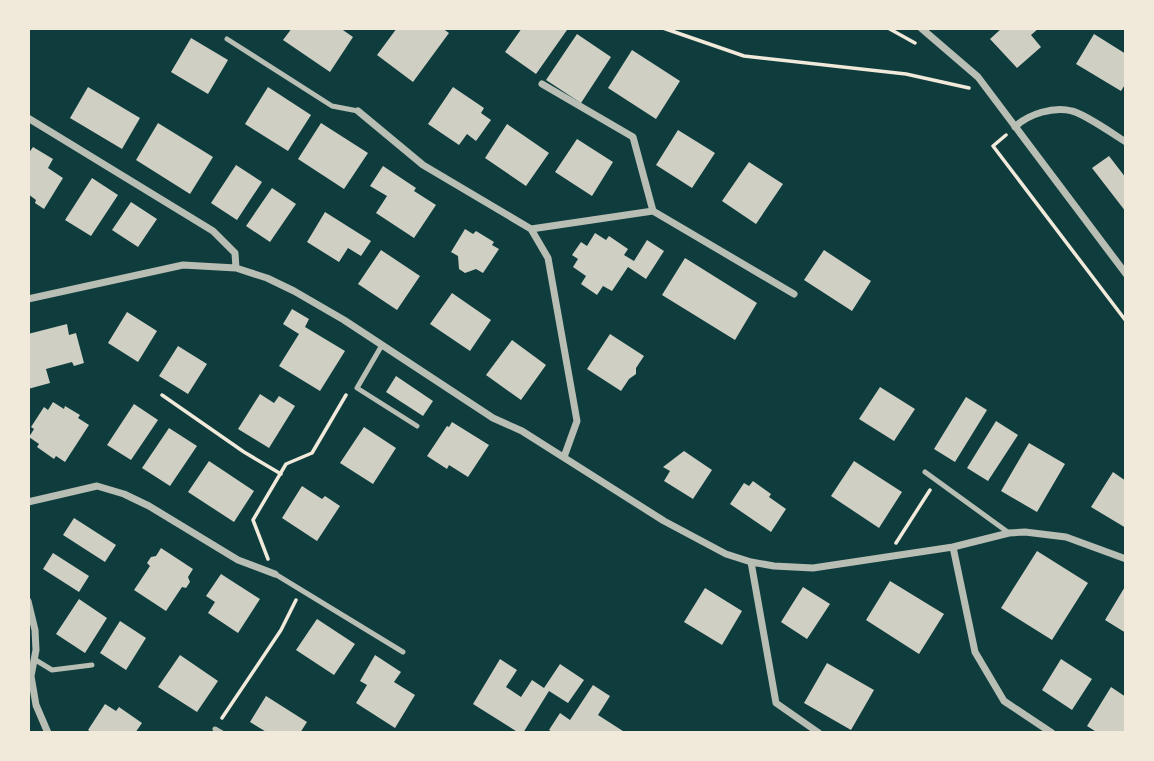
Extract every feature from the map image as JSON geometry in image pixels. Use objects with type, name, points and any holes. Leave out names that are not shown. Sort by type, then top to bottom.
[{"type":"street","points":[[921,28],[978,77],[1126,274]]},
{"type":"street","points":[[542,84],[634,136],[653,211]]},
{"type":"street","points":[[358,111],[423,165],[531,229],[548,258],[577,421],[564,457]]},
{"type":"street","points":[[1015,127],[1021,121],[1042,112],[1072,111],[1126,142]]},
{"type":"street","points":[[28,118],[213,232],[235,253],[236,268]]},
{"type":"street","points":[[531,229],[653,211],[794,294]]},
{"type":"street","points":[[28,299],[170,266],[236,268],[267,278],[294,291],[493,418],[522,431],[684,532],[726,554],[751,562],[813,568],[953,547],[1009,533],[1043,533],[1066,537],[1126,559]]},
{"type":"street","points":[[28,502],[97,486],[124,494],[149,506],[238,560],[275,573]]},
{"type":"street","points":[[953,547],[975,652],[1004,701],[1052,733]]},
{"type":"street","points":[[751,562],[776,703],[820,733]]},
{"type":"street","points":[[28,601],[34,630],[31,676],[36,705],[48,733]]},
{"type":"lane","points":[[227,39],[332,106],[358,111]]},
{"type":"lane","points":[[382,345],[357,388],[417,426]]},
{"type":"lane","points":[[925,472],[1009,533]]},
{"type":"lane","points":[[275,573],[403,652]]},
{"type":"lane","points":[[34,659],[52,670],[92,665]]},
{"type":"path","points":[[663,28],[744,56],[906,74],[989,93]]},
{"type":"path","points":[[1015,127],[993,146],[1126,321]]},
{"type":"path","points":[[275,573],[253,520],[286,464],[312,453],[347,393],[357,388]]},
{"type":"path","points":[[162,395],[244,452],[281,474]]},
{"type":"path","points":[[887,556],[936,480]]},
{"type":"path","points":[[218,732],[281,630],[301,590]]},
{"type":"building","points":[[292,28],[340,28],[353,37],[330,72],[283,40]]},
{"type":"building","points":[[397,28],[442,28],[449,33],[413,82],[377,55]]},
{"type":"building","points":[[522,28],[567,30],[536,74],[505,52]]},
{"type":"building","points":[[1002,28],[1039,28],[1031,35],[1041,47],[1017,68],[990,39]]},
{"type":"building","points":[[577,34],[611,57],[581,103],[546,80]]},
{"type":"building","points":[[1094,34],[1126,54],[1126,83],[1121,91],[1076,64]]},
{"type":"building","points":[[191,38],[228,60],[208,94],[171,72]]},
{"type":"building","points":[[632,50],[680,81],[656,119],[608,88]]},
{"type":"building","points":[[88,87],[140,118],[122,149],[70,118]]},
{"type":"building","points":[[268,87],[311,115],[288,151],[245,124]]},
{"type":"building","points":[[453,87],[484,108],[481,113],[491,120],[476,141],[467,134],[459,145],[428,124]]},
{"type":"building","points":[[158,123],[213,157],[190,194],[136,160]]},
{"type":"building","points":[[321,123],[368,153],[344,189],[298,159]]},
{"type":"building","points":[[507,124],[549,153],[526,186],[485,158]]},
{"type":"building","points":[[678,130],[715,153],[692,188],[656,165]]},
{"type":"building","points":[[577,139],[613,162],[592,196],[555,172]]},
{"type":"building","points":[[33,147],[53,159],[48,168],[63,178],[44,209],[28,194],[28,154]]},
{"type":"building","points":[[1109,156],[1126,178],[1126,212],[1092,168]]},
{"type":"building","points":[[749,162],[783,184],[756,224],[722,201]]},
{"type":"building","points":[[236,165],[262,182],[237,220],[211,203]]},
{"type":"building","points":[[383,166],[436,205],[414,238],[376,213],[387,196],[370,186]]},
{"type":"building","points":[[92,178],[118,195],[91,236],[65,220]]},
{"type":"building","points":[[272,188],[296,204],[270,242],[246,226]]},
{"type":"building","points":[[131,202],[157,219],[138,247],[112,230]]},
{"type":"building","points":[[325,212],[371,241],[361,256],[348,248],[339,262],[307,242]]},
{"type":"building","points":[[465,229],[473,234],[476,231],[494,242],[492,245],[499,249],[483,273],[476,269],[465,273],[459,269],[458,256],[451,252]]},
{"type":"building","points":[[595,233],[606,240],[609,236],[628,249],[624,255],[634,261],[647,240],[664,251],[646,279],[628,267],[612,291],[603,286],[597,295],[581,284],[586,276],[573,267],[578,259],[572,255],[581,242],[587,246]]},
{"type":"building","points":[[381,250],[420,276],[397,310],[358,284]]},
{"type":"building","points":[[824,250],[871,281],[852,311],[804,280]]},
{"type":"building","points":[[685,258],[757,303],[735,340],[662,295]]},
{"type":"building","points":[[452,293],[491,320],[470,351],[430,324]]},
{"type":"building","points":[[292,309],[309,319],[305,327],[345,351],[320,391],[279,366],[299,334],[283,324]]},
{"type":"building","points":[[127,312],[157,331],[138,362],[108,343]]},
{"type":"building","points":[[67,324],[69,335],[76,333],[84,363],[74,366],[72,362],[46,369],[50,383],[28,389],[28,334]]},
{"type":"building","points":[[610,334],[644,356],[636,368],[636,374],[621,391],[587,369]]},
{"type":"building","points":[[512,340],[546,365],[521,400],[486,375]]},
{"type":"building","points":[[178,346],[207,364],[188,394],[159,376]]},
{"type":"building","points":[[396,376],[433,401],[423,416],[386,392]]},
{"type":"building","points":[[880,387],[915,409],[894,441],[859,419]]},
{"type":"building","points":[[260,394],[274,403],[279,396],[295,406],[269,448],[238,429]]},
{"type":"building","points":[[966,397],[987,410],[955,462],[934,449]]},
{"type":"building","points":[[53,402],[80,415],[78,418],[89,425],[65,462],[56,456],[54,459],[37,447],[39,444],[29,437],[34,429],[31,427],[44,407],[48,410]]},
{"type":"building","points":[[134,404],[158,420],[131,460],[107,445]]},
{"type":"building","points":[[996,421],[1018,435],[988,481],[967,468]]},
{"type":"building","points":[[452,422],[489,445],[468,477],[449,465],[447,469],[427,456]]},
{"type":"building","points":[[364,427],[396,448],[373,484],[340,463]]},
{"type":"building","points":[[169,428],[197,446],[170,486],[142,468]]},
{"type":"building","points":[[1029,443],[1065,464],[1037,512],[1001,491]]},
{"type":"building","points":[[684,451],[712,470],[693,499],[664,481],[670,471],[663,467]]},
{"type":"building","points":[[209,461],[254,491],[234,522],[188,492]]},
{"type":"building","points":[[854,461],[902,492],[879,528],[831,496]]},
{"type":"building","points":[[1113,472],[1126,481],[1126,528],[1091,507]]},
{"type":"building","points":[[753,481],[786,509],[771,532],[730,504],[744,483],[749,486]]},
{"type":"building","points":[[302,486],[322,499],[325,496],[340,506],[317,541],[282,518]]},
{"type":"building","points":[[74,518],[116,545],[105,562],[63,535]]},
{"type":"building","points":[[161,548],[193,569],[188,577],[190,582],[186,588],[182,587],[166,611],[134,590],[150,566],[147,563]]},
{"type":"building","points":[[1037,551],[1088,583],[1052,640],[1001,608]]},
{"type":"building","points":[[53,553],[89,576],[79,592],[43,569]]},
{"type":"building","points":[[221,574],[260,599],[238,633],[208,613],[215,602],[206,596]]},
{"type":"building","points":[[890,581],[944,614],[919,654],[866,620]]},
{"type":"building","points":[[1126,585],[1126,633],[1105,620]]},
{"type":"building","points":[[803,587],[830,604],[807,639],[781,622]]},
{"type":"building","points":[[705,588],[742,611],[722,645],[684,622]]},
{"type":"building","points":[[79,599],[107,618],[85,653],[56,634]]},
{"type":"building","points":[[317,619],[355,644],[334,675],[296,650]]},
{"type":"building","points":[[120,621],[146,638],[126,670],[100,653]]},
{"type":"building","points":[[180,655],[218,681],[197,712],[158,687]]},
{"type":"building","points":[[375,655],[401,672],[394,682],[415,695],[395,728],[356,703],[367,685],[360,681]]},
{"type":"building","points":[[500,659],[517,670],[506,687],[521,697],[532,680],[544,688],[560,664],[584,680],[568,703],[549,691],[523,733],[519,733],[473,704]]},
{"type":"building","points":[[1061,659],[1092,679],[1072,710],[1042,690]]},
{"type":"building","points":[[827,663],[874,690],[851,730],[804,703]]},
{"type":"building","points":[[593,685],[610,696],[598,715],[626,733],[554,733],[549,730],[560,713],[570,720]]},
{"type":"building","points":[[1111,687],[1126,697],[1126,733],[1098,733],[1087,726]]},
{"type":"building","points":[[266,696],[307,722],[300,733],[268,733],[250,722]]},
{"type":"building","points":[[105,704],[116,711],[119,707],[142,723],[135,733],[93,733],[88,730]]}]
